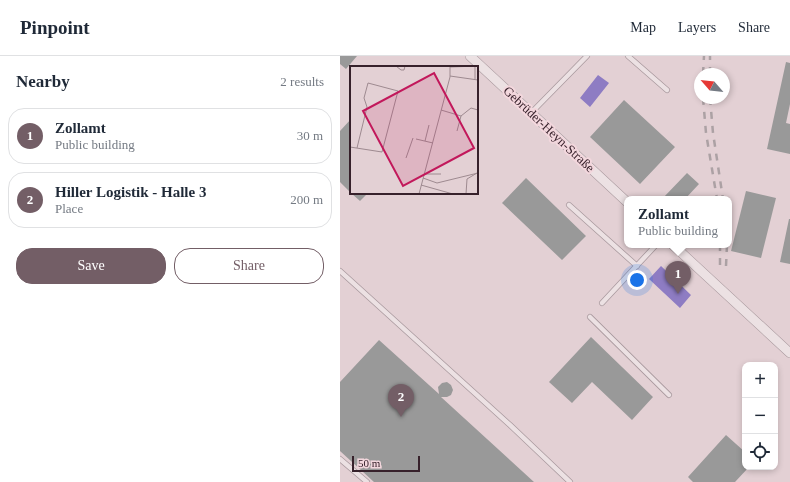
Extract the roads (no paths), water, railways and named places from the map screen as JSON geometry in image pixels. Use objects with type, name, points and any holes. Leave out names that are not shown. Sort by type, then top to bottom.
[{"type":"street","name":"Gebrüder-Heyn-Straße","points":[[470,56],[624,199]]},
{"type":"street","points":[[676,248],[790,352]]},
{"type":"lane","points":[[531,113],[587,56]]},
{"type":"lane","points":[[628,56],[667,90]]},
{"type":"lane","points":[[569,205],[637,266]]},
{"type":"lane","points":[[602,303],[653,248]]},
{"type":"lane","points":[[340,271],[570,482]]},
{"type":"lane","points":[[590,317],[669,395]]},
{"type":"lane","points":[[340,459],[367,482]]},
{"type":"railway","points":[[703,68],[704,56]]},
{"type":"railway","points":[[710,56],[710,68]]},
{"type":"railway","points":[[704,104],[706,133],[716,196]]},
{"type":"railway","points":[[711,104],[713,133],[723,196]]},
{"type":"railway","points":[[720,248],[720,265]]},
{"type":"railway","points":[[726,266],[727,248]]},
{"type":"place","name":"Zollamt","points":[[678,294]]},
{"type":"place","name":"Hiller Logistik - Halle 3","points":[[401,417]]}]
